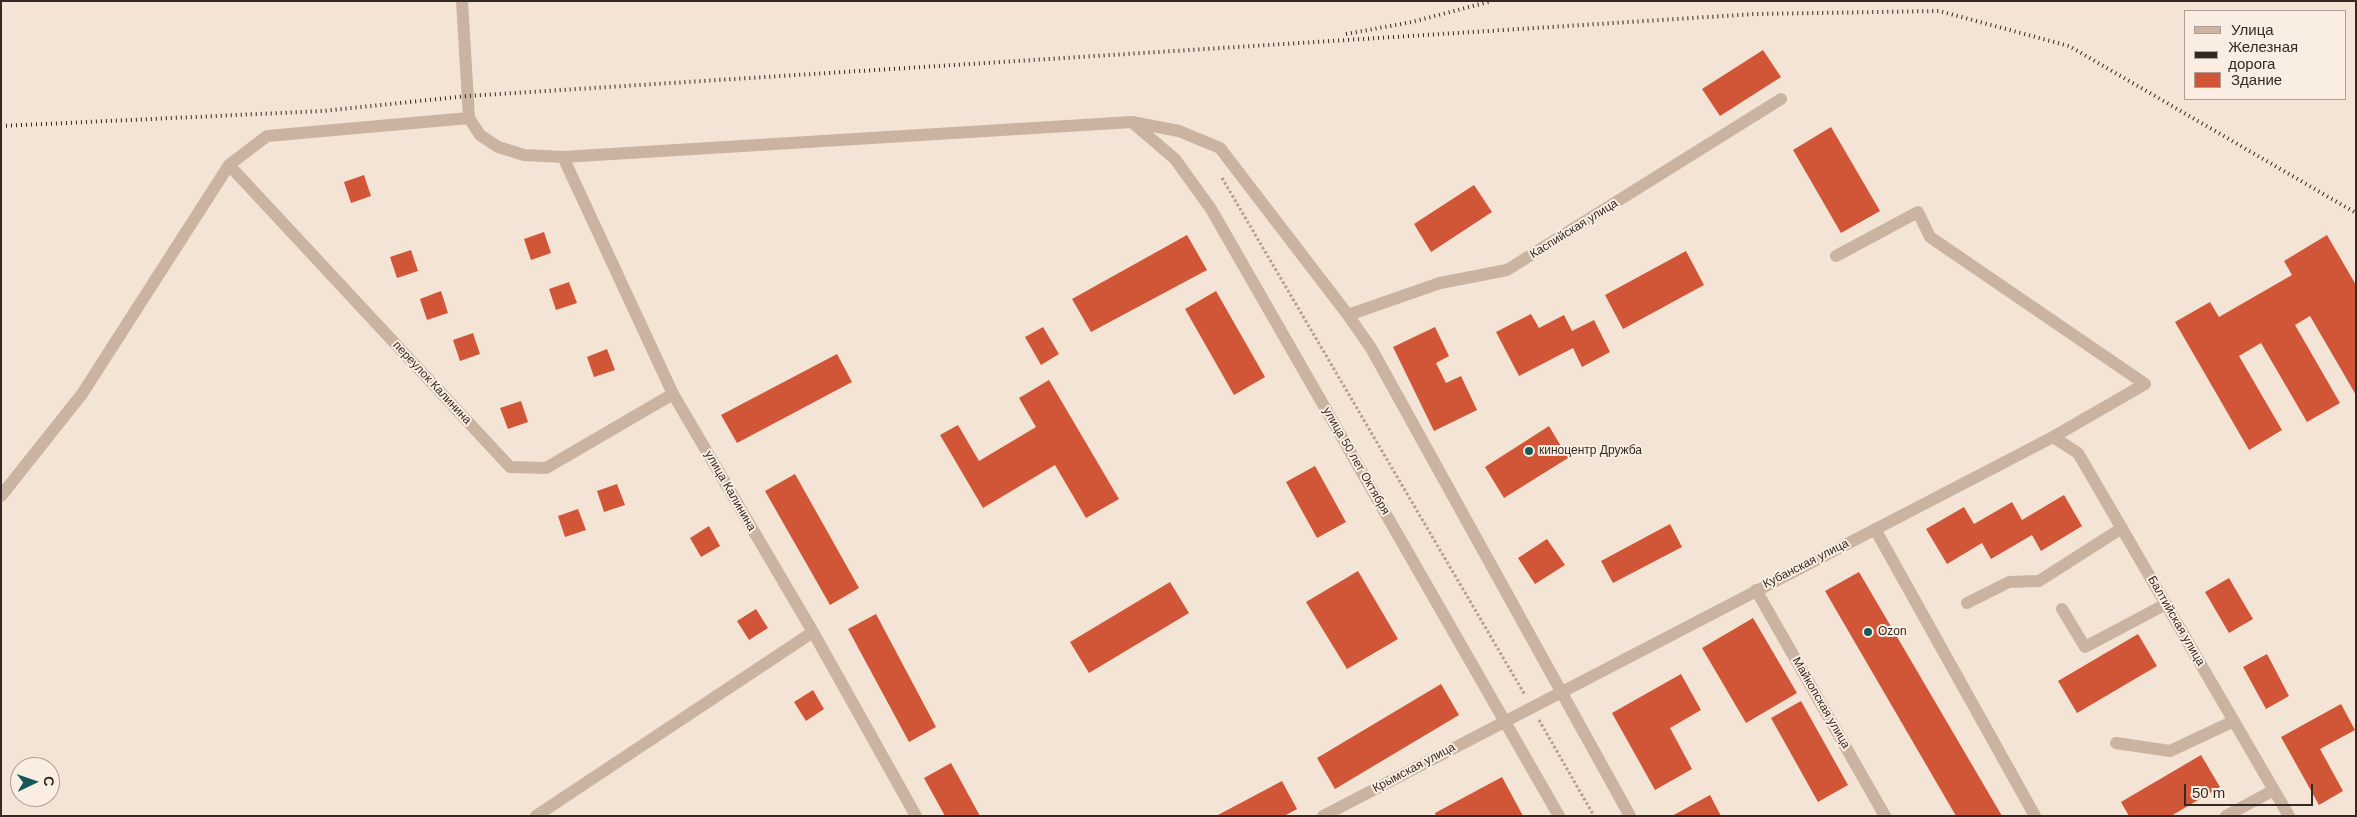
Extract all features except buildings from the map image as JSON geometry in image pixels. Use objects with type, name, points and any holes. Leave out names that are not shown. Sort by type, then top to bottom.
[{"type":"street","points":[[462,1],[469,118],[480,135],[498,147],[524,155],[562,157],[1132,122],[1179,131],[1220,148],[1348,315],[1371,348],[1630,816]]},
{"type":"street","name":"Каспийская улица","points":[[1348,315],[1440,283],[1507,270],[1781,99]]},
{"type":"street","points":[[1,496],[82,394],[229,165],[267,136],[469,118]]},
{"type":"street","name":"улица 50 лет Октября","points":[[1132,122],[1175,159],[1211,209],[1506,720],[1559,816]]},
{"type":"street","name":"улица Калинина","points":[[562,157],[673,394],[812,632],[916,816]]},
{"type":"street","name":"переулок Калинина","points":[[229,165],[510,467],[546,468],[673,394]]},
{"type":"street","name":"Кубанская улица","points":[[1532,706],[2053,437],[2145,384],[1930,237],[1918,212],[1836,256]]},
{"type":"street","name":"Балтийская улица","points":[[2053,437],[2078,453],[2289,816]]},
{"type":"street","points":[[1967,603],[2009,582],[2039,581],[2122,528]]},
{"type":"street","points":[[1875,529],[2035,816]]},
{"type":"street","name":"Майкопская улица","points":[[1756,590],[1886,816]]},
{"type":"street","points":[[2062,609],[2085,647],[2166,604]]},
{"type":"street","points":[[536,816],[812,632]]},
{"type":"street","name":"Крымская улица","points":[[1323,816],[1532,706]]},
{"type":"street","points":[[2116,744],[2170,751],[2234,721]]},
{"type":"street","points":[[2226,816],[2274,790]]},
{"type":"path","points":[[1220,173],[1532,706],[1594,816]]},
{"type":"railway","points":[[1346,34],[1412,22],[1492,1]]},
{"type":"railway","points":[[1,126],[323,111],[467,96],[1755,14],[1939,11],[2069,46],[2356,213]]},
{"type":"place","name":"киноцентр Дружба","points":[[1529,451]]},
{"type":"place","name":"Ozon","points":[[1868,632]]}]
